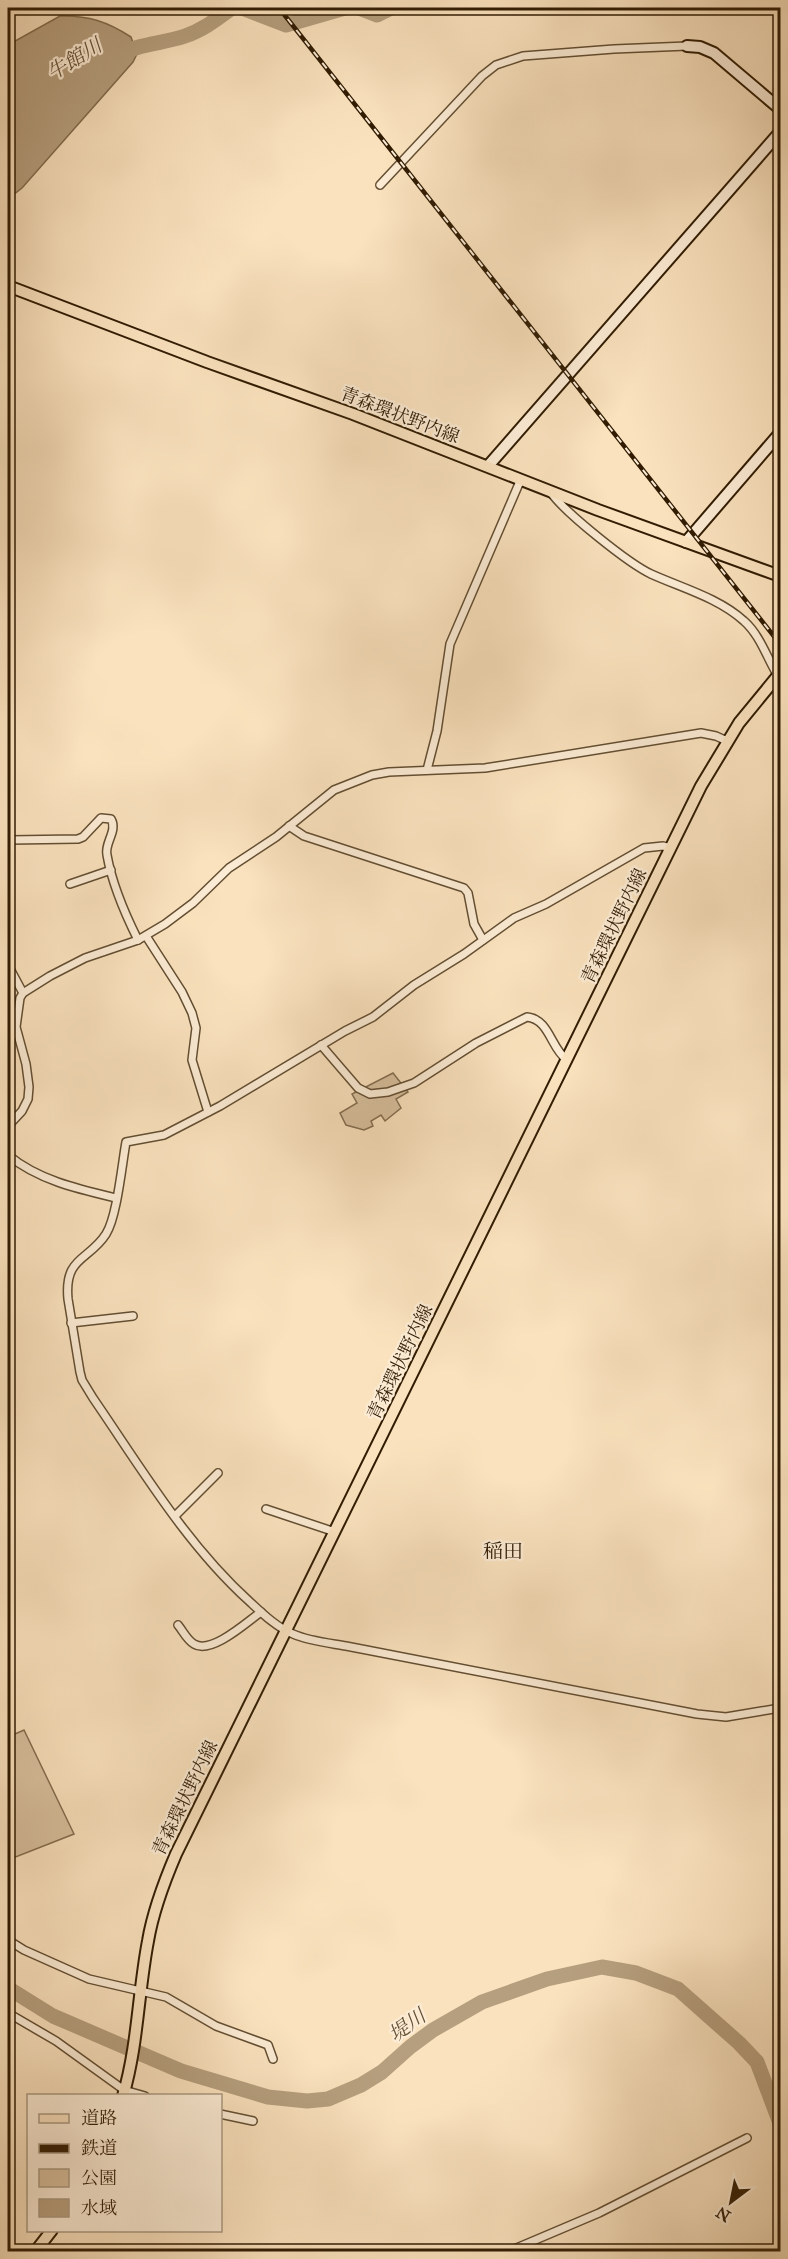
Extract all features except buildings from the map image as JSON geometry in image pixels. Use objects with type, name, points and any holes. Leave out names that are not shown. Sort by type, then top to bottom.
[{"type":"main road","name":"青森環状野内線","points":[[8,285],[780,576]]},
{"type":"main road","name":"青森環状野内線","points":[[123,2093],[128,2077],[140,2005],[151,1925],[167,1876],[701,786],[727,741],[752,705],[779,674]]},
{"type":"main road","points":[[35,2252],[50,2232]]},
{"type":"street","points":[[380,185],[482,76],[496,65],[523,56],[614,49],[700,47],[714,53],[780,109]]},
{"type":"street","points":[[488,466],[780,132]]},
{"type":"street","points":[[686,542],[780,433]]},
{"type":"street","points":[[427,770],[437,731],[450,644],[521,479]]},
{"type":"street","points":[[549,490],[566,509],[634,564],[718,603],[745,622],[754,632],[779,674]]},
{"type":"street","points":[[23,993],[85,958],[146,936],[184,911],[229,868],[289,826],[324,797],[350,783],[389,772],[484,768],[701,734],[716,736],[727,741]]},
{"type":"street","points":[[8,847],[10,840],[78,839],[83,837],[97,820],[108,817],[114,824],[106,849],[111,870],[117,891],[138,940]]},
{"type":"street","points":[[289,826],[303,836],[464,888],[468,893],[474,924],[483,940]]},
{"type":"street","points":[[671,848],[663,846],[644,848],[546,904],[514,918],[414,985],[373,1017],[164,1135],[126,1142],[107,1233],[79,1260],[68,1279],[71,1323],[82,1380],[175,1516],[220,1573],[261,1612],[286,1630],[304,1638],[697,1714],[726,1717],[780,1708]]},
{"type":"street","points":[[70,884],[111,870]]},
{"type":"street","points":[[146,936],[182,992],[192,1013],[196,1028],[192,1060],[208,1112]]},
{"type":"street","points":[[8,965],[23,993],[16,1018],[16,1027],[28,1077],[28,1099],[22,1111],[8,1125]]},
{"type":"street","points":[[321,1045],[358,1088],[370,1094],[406,1087],[476,1043],[527,1017],[534,1018],[544,1026],[559,1053],[566,1059]]},
{"type":"street","points":[[8,1155],[22,1166],[44,1177],[116,1198]]},
{"type":"street","points":[[71,1323],[133,1316]]},
{"type":"street","points":[[175,1516],[218,1473]]},
{"type":"street","points":[[266,1509],[335,1532]]},
{"type":"street","points":[[178,1625],[193,1644],[206,1647],[224,1638],[261,1612]]},
{"type":"street","points":[[8,1940],[24,1950],[89,1979],[166,1997],[216,2026],[268,2044],[273,2059]]},
{"type":"street","points":[[8,2013],[57,2041],[123,2093]]},
{"type":"street","points":[[222,2114],[253,2121]]},
{"type":"street","points":[[507,2252],[599,2213],[747,2138]]},
{"type":"green space","points":[[393,1073],[408,1092],[396,1099],[401,1108],[385,1121],[381,1115],[371,1121],[373,1126],[364,1130],[346,1125],[340,1113],[357,1103],[352,1094]]},
{"type":"green space","points":[[24,1730],[74,1834],[8,1860],[8,1737]]},
{"type":"water","points":[[60,16],[89,18],[114,27],[131,37],[137,54],[133,62],[22,188],[8,199],[8,45]]},
{"type":"waterway","name":"牛館川","points":[[118,56],[142,46],[192,34],[232,8]]},
{"type":"waterway","name":"牛館川","points":[[242,8],[286,25],[345,8]]},
{"type":"waterway","name":"牛館川","points":[[359,8],[377,15],[391,8]]},
{"type":"waterway","name":"堤川","points":[[8,1988],[53,2016],[181,2071],[268,2097],[307,2101],[328,2099],[361,2085],[382,2072],[433,2030],[482,2002],[547,1979],[602,1967],[636,1973],[678,1989],[757,2062],[780,2123]]},
{"type":"railway","points":[[279,8],[780,644]]},
{"type":"district","name":"稲田","points":[[503,1551]]}]
